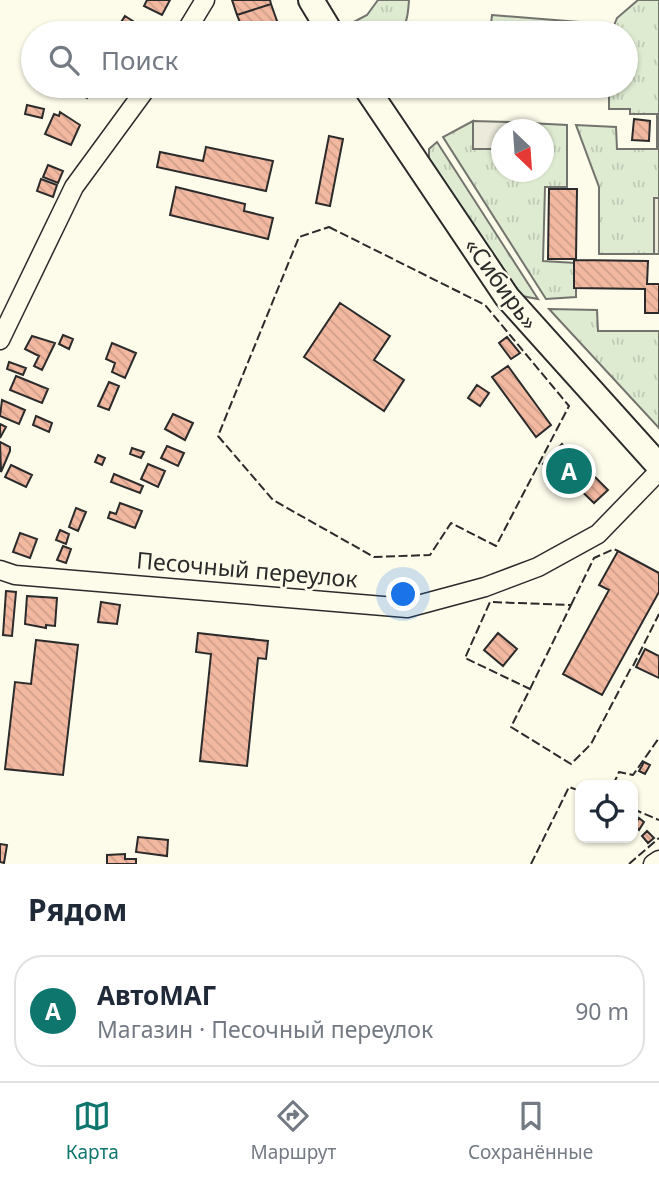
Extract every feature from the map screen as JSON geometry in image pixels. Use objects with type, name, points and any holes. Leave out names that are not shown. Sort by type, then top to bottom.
[{"type":"highway","points":[[311,0],[324,21]]},
{"type":"highway","name":"«Сибирь»","points":[[373,98],[507,297],[659,469]]},
{"type":"street","points":[[192,21],[205,0]]},
{"type":"street","points":[[0,340],[74,187],[139,98]]},
{"type":"street","name":"Песочный переулок","points":[[0,570],[15,575],[407,608],[485,587],[538,567],[597,534],[659,469]]},
{"type":"street","points":[[653,864],[659,860]]},
{"type":"green space","points":[[378,0],[409,0],[406,21],[356,21],[367,15]]},
{"type":"green space","points":[[638,0],[659,0],[659,198],[654,199],[654,254],[599,254],[599,187],[576,125],[616,127],[617,149],[657,149],[657,114],[630,114],[630,109],[609,109],[609,98],[638,98],[638,21],[616,21]]},
{"type":"green space","points":[[492,15],[566,21],[491,21]]},
{"type":"green space","points":[[473,121],[473,148],[491,149],[491,182],[554,182],[554,124],[567,125],[567,187],[545,187],[543,261],[576,263],[576,297],[546,299],[443,137]]},
{"type":"green space","points":[[437,142],[538,299],[522,296],[429,161],[429,149]]},
{"type":"green space","points":[[549,309],[597,310],[598,331],[659,331],[659,428]]},
{"type":"shaded area","points":[[473,121],[491,122],[491,149],[473,149]]},
{"type":"shaded area","points":[[654,198],[659,198],[659,254],[654,254]]},
{"type":"building","points":[[147,0],[170,0],[162,15],[144,6]]},
{"type":"building","points":[[232,0],[270,0],[271,4],[237,15]]},
{"type":"building","points":[[271,4],[277,21],[239,21],[237,15]]},
{"type":"building","points":[[27,105],[44,109],[42,118],[25,114]]},
{"type":"building","points":[[60,112],[80,125],[71,145],[45,134],[54,114],[59,116]]},
{"type":"building","points":[[634,119],[650,121],[649,141],[632,140]]},
{"type":"building","points":[[329,136],[343,139],[330,206],[316,203]]},
{"type":"building","points":[[206,147],[273,161],[266,191],[157,167],[160,152],[203,161]]},
{"type":"building","points":[[48,165],[63,171],[58,183],[43,177]]},
{"type":"building","points":[[41,179],[57,185],[53,197],[37,191]]},
{"type":"building","points":[[176,187],[245,204],[244,211],[273,218],[268,239],[170,215]]},
{"type":"building","points":[[549,189],[577,189],[576,260],[648,261],[647,284],[659,284],[659,313],[645,313],[645,289],[574,288],[574,259],[548,259]]},
{"type":"building","points":[[340,303],[390,336],[374,360],[404,380],[384,411],[304,357]]},
{"type":"building","points":[[63,335],[73,339],[69,349],[59,344]]},
{"type":"building","points":[[32,336],[55,343],[42,370],[34,366],[39,356],[25,349]]},
{"type":"building","points":[[507,337],[520,353],[511,359],[499,343]]},
{"type":"building","points":[[112,343],[136,353],[125,378],[112,372],[115,363],[106,359]]},
{"type":"building","points":[[9,362],[26,368],[23,375],[7,369]]},
{"type":"building","points":[[508,366],[551,425],[536,437],[492,377]]},
{"type":"building","points":[[16,376],[48,389],[42,403],[10,390]]},
{"type":"building","points":[[109,382],[119,386],[109,410],[98,406]]},
{"type":"building","points":[[477,385],[489,393],[480,406],[468,398]]},
{"type":"building","points":[[2,400],[25,410],[19,424],[0,416]]},
{"type":"building","points":[[173,414],[193,423],[185,440],[165,429]]},
{"type":"building","points":[[36,416],[52,423],[49,432],[33,425]]},
{"type":"building","points":[[0,424],[6,427],[0,438]]},
{"type":"building","points":[[0,442],[10,447],[1,472]]},
{"type":"building","points":[[562,444],[608,490],[594,503],[567,477],[561,483],[543,464]]},
{"type":"building","points":[[167,446],[184,453],[178,466],[161,458]]},
{"type":"building","points":[[132,448],[144,452],[141,458],[130,454]]},
{"type":"building","points":[[98,455],[105,458],[102,465],[95,462]]},
{"type":"building","points":[[148,464],[165,471],[158,487],[141,479]]},
{"type":"building","points":[[11,465],[32,475],[26,487],[5,477]]},
{"type":"building","points":[[114,474],[143,486],[140,493],[111,482]]},
{"type":"building","points":[[120,503],[142,511],[135,528],[108,518],[110,512],[116,514]]},
{"type":"building","points":[[76,508],[86,512],[78,531],[69,527]]},
{"type":"building","points":[[60,530],[69,534],[66,544],[56,540]]},
{"type":"building","points":[[20,533],[37,539],[30,558],[13,552]]},
{"type":"building","points":[[63,546],[71,549],[66,563],[57,560]]},
{"type":"building","points":[[618,551],[659,573],[659,592],[602,695],[563,674],[609,590],[599,585]]},
{"type":"building","points":[[6,591],[16,592],[12,636],[3,635]]},
{"type":"building","points":[[27,596],[57,598],[55,626],[46,625],[46,628],[25,624]]},
{"type":"building","points":[[101,602],[120,605],[117,624],[98,622]]},
{"type":"building","points":[[198,633],[268,641],[266,659],[258,658],[247,766],[200,761],[211,654],[196,652]]},
{"type":"building","points":[[498,633],[517,649],[503,666],[484,650]]},
{"type":"building","points":[[36,640],[78,645],[63,775],[5,769],[15,682],[31,684]]},
{"type":"building","points":[[645,649],[659,656],[659,678],[636,667]]},
{"type":"building","points":[[644,762],[650,765],[645,774],[639,771]]},
{"type":"building","points":[[638,820],[644,822],[639,830],[638,829]]},
{"type":"building","points":[[647,831],[654,838],[648,843],[642,836]]},
{"type":"building","points":[[138,837],[168,840],[167,856],[136,852]]},
{"type":"building","points":[[0,844],[7,845],[4,863],[0,862]]},
{"type":"building","points":[[125,854],[125,859],[136,859],[136,864],[107,864],[107,855]]},
{"type":"fence","points":[[329,227],[485,305],[569,406],[496,546],[451,523],[430,555],[374,557],[273,500],[218,436],[299,237],[329,227]]},
{"type":"fence","points":[[571,605],[594,558],[614,549],[618,551]]},
{"type":"fence","points":[[530,689],[571,605],[490,602],[465,658],[530,689],[511,727],[571,764],[591,744],[632,666]]},
{"type":"fence","points":[[633,666],[659,614]]},
{"type":"fence","points":[[615,780],[619,772],[633,775],[659,738]]},
{"type":"fence","points":[[531,864],[569,787],[575,789]]},
{"type":"fence","points":[[638,811],[659,820]]},
{"type":"fence","points":[[629,864],[659,838]]},
{"type":"place","name":"АвтоМАГ","points":[[569,471]]}]
